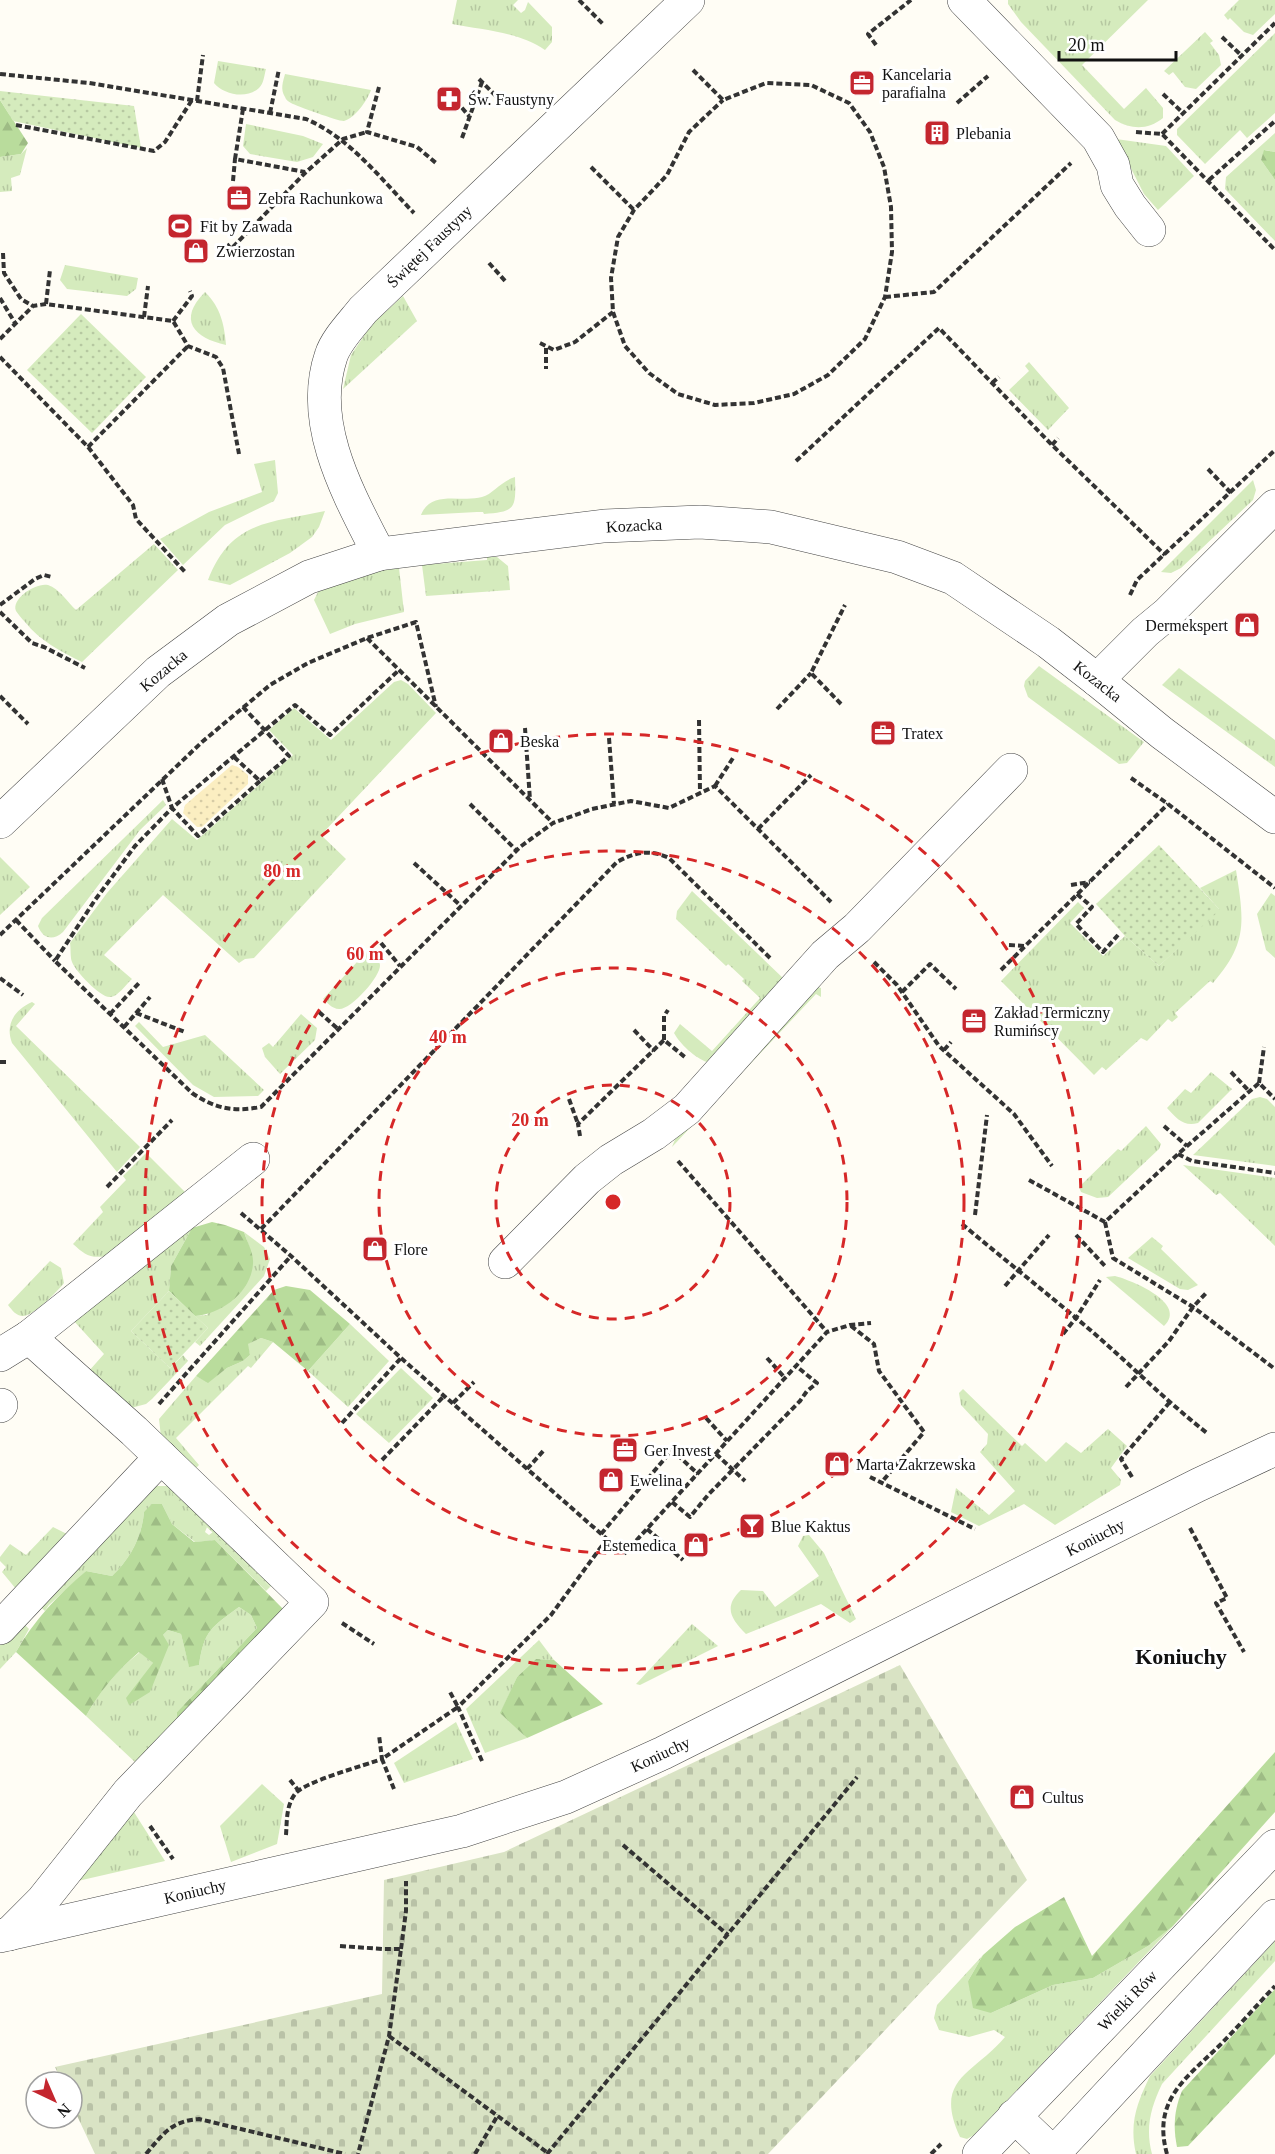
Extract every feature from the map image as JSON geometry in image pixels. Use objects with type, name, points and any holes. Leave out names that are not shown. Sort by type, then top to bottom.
[{"type":"street","name":"Świętej Faustyny","points":[[379,554],[348,493],[328,431],[324,400],[331,354],[357,317],[688,0]]},
{"type":"street","points":[[964,0],[1098,138],[1113,165],[1117,185],[1149,230]]},
{"type":"street","points":[[1097,680],[1275,506]]},
{"type":"street","name":"Kozacka","points":[[0,822],[158,672],[228,620],[309,577],[379,554],[604,526],[700,522],[771,527],[897,557],[953,578],[1048,642],[1162,733],[1275,817]]},
{"type":"street","points":[[505,1263],[587,1179],[611,1160],[654,1134],[687,1109],[825,955],[852,932],[1011,770]]},
{"type":"street","points":[[0,1355],[29,1337],[253,1158]]},
{"type":"street","points":[[5,1935],[42,1901],[128,1793],[312,1602],[134,1431],[29,1337]]},
{"type":"street","name":"Koniuchy","points":[[5,1935],[462,1830],[566,1797],[663,1753],[1198,1485],[1275,1449]]},
{"type":"street","points":[[0,1628],[161,1457]]},
{"type":"street","name":"Wielki Rów","points":[[979,2154],[1275,1846]]},
{"type":"street","points":[[1014,2116],[1054,2154],[1275,1916]]},
{"type":"path","points":[[579,0],[603,24]]},
{"type":"path","points":[[876,45],[868,34],[911,0]]},
{"type":"path","points":[[1162,134],[1275,23]]},
{"type":"path","points":[[1222,37],[1242,56]]},
{"type":"path","points":[[16,125],[154,151],[165,142],[194,101],[203,55]]},
{"type":"path","points":[[270,113],[279,69]]},
{"type":"path","points":[[693,70],[723,100]]},
{"type":"path","points":[[0,74],[89,83],[306,119],[325,127],[343,139],[438,237]]},
{"type":"path","points":[[462,138],[480,80],[502,102]]},
{"type":"path","points":[[766,83],[811,85],[849,103],[870,132],[884,167],[890,197],[892,252],[885,297],[865,339],[828,375],[794,394],[754,403],[715,405],[678,394],[649,373],[626,346],[613,312],[611,278],[618,237],[634,210],[667,176],[689,132],[723,100],[766,83]]},
{"type":"path","points":[[367,132],[379,87]]},
{"type":"path","points":[[1163,94],[1183,113]]},
{"type":"path","points":[[456,101],[470,117]]},
{"type":"path","points":[[233,181],[243,109]]},
{"type":"path","points":[[1209,180],[1275,122]]},
{"type":"path","points":[[227,244],[231,249],[306,172],[343,139],[367,132],[417,147],[436,163]]},
{"type":"path","points":[[235,159],[306,172]]},
{"type":"path","points":[[591,167],[634,210]]},
{"type":"path","points":[[3,253],[4,273],[21,299],[33,306]]},
{"type":"path","points":[[489,264],[506,282]]},
{"type":"path","points":[[46,304],[50,270]]},
{"type":"path","points":[[144,317],[148,286]]},
{"type":"path","points":[[172,321],[192,296],[190,291]]},
{"type":"path","points":[[0,298],[15,323]]},
{"type":"path","points":[[0,339],[33,306],[46,304],[172,321],[188,346],[216,357],[223,368],[239,454]]},
{"type":"path","points":[[540,344],[554,350],[566,346],[613,312]]},
{"type":"path","points":[[796,460],[939,328],[1052,445],[1165,555]]},
{"type":"path","points":[[88,447],[188,346]]},
{"type":"path","points":[[546,348],[546,369]]},
{"type":"path","points":[[0,357],[88,447],[133,505],[136,519],[186,573]]},
{"type":"path","points":[[992,383],[999,377]]},
{"type":"path","points":[[1052,445],[1058,438]]},
{"type":"path","points":[[1130,597],[1137,580],[1275,450]]},
{"type":"path","points":[[1208,468],[1231,493]]},
{"type":"path","points":[[0,605],[35,579],[44,575],[52,577]]},
{"type":"path","points":[[777,709],[811,673],[845,605]]},
{"type":"path","points":[[0,612],[32,643],[85,668]]},
{"type":"path","points":[[0,935],[162,779],[242,706],[270,685],[308,663],[367,638],[416,622],[436,707]]},
{"type":"path","points":[[367,638],[553,823]]},
{"type":"path","points":[[55,961],[135,846],[172,808],[295,705],[330,735],[399,670]]},
{"type":"path","points":[[811,673],[841,704]]},
{"type":"path","points":[[0,696],[28,724]]},
{"type":"path","points":[[162,779],[172,808],[198,836],[289,756],[242,706]]},
{"type":"path","points":[[699,720],[700,792]]},
{"type":"path","points":[[525,728],[530,801]]},
{"type":"path","points":[[609,738],[614,804]]},
{"type":"path","points":[[234,757],[260,781]]},
{"type":"path","points":[[15,920],[192,1093],[207,1103],[225,1109],[241,1111],[261,1107],[516,850],[553,823],[592,809],[631,801],[669,808],[714,786],[732,758]]},
{"type":"path","points":[[758,829],[811,775]]},
{"type":"path","points":[[1131,778],[1275,888]]},
{"type":"path","points":[[714,786],[758,829],[852,932],[897,985],[928,1031],[944,1050],[1012,1112],[1052,1166]]},
{"type":"path","points":[[470,804],[516,850]]},
{"type":"path","points":[[1001,970],[1168,804]]},
{"type":"path","points":[[261,1229],[617,862],[630,855],[657,852],[669,858],[798,986]]},
{"type":"path","points":[[414,863],[460,906]]},
{"type":"path","points":[[1071,885],[1090,882]]},
{"type":"path","points":[[1077,894],[1092,907],[1076,924],[1103,952],[1118,935]]},
{"type":"path","points":[[381,943],[400,966]]},
{"type":"path","points":[[1009,945],[1025,946]]},
{"type":"path","points":[[902,992],[930,964],[956,988]]},
{"type":"path","points":[[0,978],[23,995]]},
{"type":"path","points":[[110,1014],[139,982]]},
{"type":"path","points":[[124,1027],[150,997]]},
{"type":"path","points":[[578,1124],[664,1041],[664,1016],[668,1010]]},
{"type":"path","points":[[319,1012],[338,1029]]},
{"type":"path","points":[[136,1013],[185,1032]]},
{"type":"path","points":[[634,1030],[654,1051]]},
{"type":"path","points":[[664,1041],[713,1081]]},
{"type":"path","points":[[944,1050],[951,1042]]},
{"type":"path","points":[[1105,1222],[1259,1083],[1264,1047]]},
{"type":"path","points":[[0,1062],[6,1062]]},
{"type":"path","points":[[1231,1072],[1250,1092]]},
{"type":"path","points":[[1259,1083],[1275,1099]]},
{"type":"path","points":[[569,1099],[578,1124],[587,1179]]},
{"type":"path","points":[[1012,1112],[1016,1107]]},
{"type":"path","points":[[975,1215],[987,1115]]},
{"type":"path","points":[[107,1187],[172,1120]]},
{"type":"path","points":[[1164,1125],[1187,1146]]},
{"type":"path","points":[[654,1134],[827,1332]]},
{"type":"path","points":[[1178,1154],[1192,1161],[1275,1173]]},
{"type":"path","points":[[1029,1180],[1105,1222],[1113,1258],[1193,1307],[1275,1369]]},
{"type":"path","points":[[212,1191],[261,1229],[401,1358],[624,1554],[827,1332],[850,1325],[871,1323]]},
{"type":"path","points":[[962,1224],[1076,1318],[1139,1373],[1169,1403],[1207,1433]]},
{"type":"path","points":[[1005,1286],[1049,1235]]},
{"type":"path","points":[[1076,1235],[1105,1266]]},
{"type":"path","points":[[134,1431],[291,1256]]},
{"type":"path","points":[[1063,1334],[1100,1280]]},
{"type":"path","points":[[1126,1387],[1169,1341],[1193,1307],[1207,1292]]},
{"type":"path","points":[[850,1325],[874,1344],[879,1371],[924,1432],[881,1483]]},
{"type":"path","points":[[342,1424],[401,1358]]},
{"type":"path","points":[[768,1358],[785,1378]]},
{"type":"path","points":[[672,1502],[690,1517],[708,1495],[817,1383],[796,1365]]},
{"type":"path","points":[[453,1404],[474,1382]]},
{"type":"path","points":[[382,1460],[444,1396]]},
{"type":"path","points":[[1135,1482],[1121,1459],[1169,1403]]},
{"type":"path","points":[[706,1418],[727,1441]]},
{"type":"path","points":[[527,1469],[545,1449]]},
{"type":"path","points":[[601,1534],[672,1450],[698,1474]]},
{"type":"path","points":[[716,1454],[746,1481]]},
{"type":"path","points":[[870,1477],[975,1529]]},
{"type":"path","points":[[1189,1527],[1227,1598],[1216,1603],[1244,1652]]},
{"type":"path","points":[[648,1529],[683,1560]]},
{"type":"path","points":[[286,1836],[288,1809],[298,1790],[382,1759],[458,1707],[551,1615],[607,1539]]},
{"type":"path","points":[[450,1692],[482,1761]]},
{"type":"path","points":[[380,1735],[382,1759],[394,1789]]},
{"type":"path","points":[[389,2036],[547,2153],[857,1777]]},
{"type":"path","points":[[290,1780],[298,1790]]},
{"type":"path","points":[[128,1793],[178,1867]]},
{"type":"path","points":[[622,1845],[728,1935]]},
{"type":"path","points":[[358,2154],[389,2036],[406,1911],[406,1880]]},
{"type":"path","points":[[340,1946],[401,1949]]},
{"type":"path","points":[[1167,2154],[1163,2142],[1163,2127],[1167,2106],[1173,2093],[1190,2072],[1219,2046],[1275,1986]]},
{"type":"path","points":[[475,2154],[498,2115]]},
{"type":"path","points":[[146,2154],[172,2127],[184,2120],[199,2119],[345,2154]]},
{"type":"path","points":[[931,2154],[941,2144]]},
{"type":"green space","points":[[457,0],[518,0],[513,5],[521,13],[528,2],[552,27],[552,42],[545,50],[512,35],[452,24]]},
{"type":"green space","points":[[1008,0],[1148,0],[1082,65],[1124,109],[1146,88],[1163,108],[1163,118],[1146,127],[1128,126],[1115,120],[1021,22],[1008,4]]},
{"type":"green space","points":[[1239,0],[1275,0],[1275,14],[1253,35],[1244,32],[1224,15]]},
{"type":"green space","points":[[1205,32],[1213,41],[1210,43],[1219,55],[1221,65],[1196,89],[1185,87],[1173,72],[1169,75],[1164,71]]},
{"type":"green space","points":[[1275,33],[1275,113],[1247,138],[1240,130],[1205,164],[1177,135],[1177,129]]},
{"type":"green space","points":[[218,61],[266,69],[262,84],[254,92],[248,94],[241,95],[223,90],[214,83]]},
{"type":"green space","points":[[285,74],[371,90],[356,113],[341,121],[287,100],[282,88]]},
{"type":"green space","points":[[0,91],[134,106],[141,148],[13,121],[0,100]]},
{"type":"green space","points":[[0,100],[28,143],[21,154],[0,157]]},
{"type":"green space","points":[[246,124],[303,136],[323,144],[313,157],[297,162],[250,154],[243,146]]},
{"type":"green space","points":[[1275,133],[1275,152],[1265,150],[1261,160],[1275,180],[1275,241],[1225,189],[1226,177]]},
{"type":"green space","points":[[1116,139],[1166,146],[1194,176],[1158,210],[1144,194]]},
{"type":"green space","points":[[27,148],[20,175],[11,178],[12,191],[0,192],[0,157],[21,154]]},
{"type":"green space","points":[[1264,150],[1275,152],[1275,180],[1261,160]]},
{"type":"green space","points":[[65,265],[138,278],[136,289],[127,296],[67,289],[60,280]]},
{"type":"green space","points":[[205,292],[215,304],[221,317],[226,345],[205,338],[193,326],[192,311]]},
{"type":"green space","points":[[403,296],[417,321],[343,389],[351,355],[372,324]]},
{"type":"green space","points":[[81,314],[146,377],[92,433],[27,370]]},
{"type":"green space","points":[[1029,362],[1069,408],[1048,430],[1009,390],[1029,371],[1025,366]]},
{"type":"green space","points":[[275,460],[278,493],[274,501],[225,525],[183,565],[160,539],[209,512],[262,492],[254,464]]},
{"type":"green space","points":[[515,477],[514,502],[508,510],[484,514],[477,512],[421,515],[426,507],[439,499],[482,497]]},
{"type":"green space","points":[[1253,480],[1256,490],[1253,500],[1181,568],[1171,573],[1161,572]]},
{"type":"green space","points":[[325,511],[312,537],[290,553],[230,585],[208,580],[217,560],[241,535],[270,522]]},
{"type":"green space","points":[[154,544],[178,570],[82,662],[44,640],[16,611],[15,606],[21,596],[32,588],[43,585],[56,589],[76,610]]},
{"type":"green space","points":[[487,557],[497,557],[508,566],[510,590],[426,596],[422,565],[487,560]]},
{"type":"green space","points":[[399,568],[404,612],[355,624],[330,634],[314,600],[319,590],[379,571]]},
{"type":"green space","points":[[1039,666],[1144,742],[1127,763],[1119,764],[1028,697],[1024,686],[1025,681]]},
{"type":"green space","points":[[1179,668],[1275,740],[1275,767],[1162,685]]},
{"type":"green space","points":[[401,680],[408,684],[436,713],[321,835],[346,859],[254,958],[245,959],[239,963],[163,895],[104,955],[132,979],[122,990],[116,995],[106,996],[83,977],[72,962],[70,943],[107,893],[172,819],[197,840],[293,755],[269,730],[294,708],[331,740],[394,682]]},
{"type":"green space","points":[[163,800],[166,805],[140,830],[63,932],[56,937],[45,936],[38,926],[42,918]]},
{"type":"green space","points":[[1159,845],[1220,910],[1159,966],[1125,936],[1096,904]]},
{"type":"green space","points":[[0,857],[30,887],[0,915]]},
{"type":"green space","points":[[1236,870],[1241,904],[1241,931],[1238,943],[1224,969],[1213,983],[1210,981],[1175,1013],[1178,1017],[1172,1022],[1168,1019],[1147,1041],[1141,1038],[1106,1070],[1102,1067],[1094,1075],[1001,981],[1078,902],[1084,908],[1070,923],[1103,956],[1125,936],[1159,966],[1219,909],[1200,888]]},
{"type":"green space","points":[[692,891],[784,979],[707,1062],[693,1054],[674,1033],[680,1024],[712,1051],[760,998],[742,981],[744,979],[728,964],[726,966],[676,919],[677,911]]},
{"type":"green space","points":[[1271,893],[1275,896],[1275,958],[1266,950],[1257,914]]},
{"type":"green space","points":[[368,950],[376,956],[380,965],[376,977],[351,1004],[339,1009],[332,1007],[323,999]]},
{"type":"green space","points":[[817,987],[821,988],[821,997],[816,994],[672,1147],[676,1137]]},
{"type":"green space","points":[[32,1002],[35,1004],[16,1026],[140,1147],[117,1172],[12,1043],[10,1030],[13,1019],[20,1009]]},
{"type":"green space","points":[[301,1014],[317,1028],[315,1040],[280,1074],[265,1057],[262,1048],[269,1043],[273,1047]]},
{"type":"green space","points":[[139,1022],[163,1047],[205,1035],[264,1090],[258,1096],[214,1097],[193,1085],[135,1026]]},
{"type":"green space","points":[[1211,1072],[1232,1089],[1198,1123],[1189,1124],[1174,1116],[1167,1108],[1185,1089],[1191,1093]]},
{"type":"green space","points":[[1260,1097],[1267,1099],[1275,1107],[1275,1166],[1193,1155],[1252,1099]]},
{"type":"green space","points":[[1146,1126],[1161,1144],[1159,1149],[1108,1197],[1097,1198],[1081,1192],[1079,1187],[1118,1149],[1121,1151]]},
{"type":"green space","points":[[146,1153],[186,1193],[106,1256],[96,1257],[84,1253],[73,1244],[103,1212],[100,1207],[126,1180],[123,1176]]},
{"type":"green space","points":[[1183,1165],[1275,1178],[1275,1246],[1220,1193],[1216,1195]]},
{"type":"green space","points":[[212,1222],[244,1232],[253,1264],[247,1284],[233,1300],[215,1311],[195,1316],[169,1291],[171,1266],[192,1228]]},
{"type":"green space","points":[[192,1228],[171,1266],[169,1291],[131,1331],[170,1368],[183,1355],[188,1361],[146,1404],[131,1408],[88,1372],[104,1354],[73,1320],[52,1340],[50,1333]]},
{"type":"green space","points":[[244,1232],[264,1247],[270,1259],[264,1276],[200,1346],[195,1342],[208,1328],[195,1316],[207,1315],[250,1249]]},
{"type":"green space","points":[[1152,1237],[1163,1246],[1161,1249],[1198,1285],[1188,1290],[1180,1289],[1128,1258]]},
{"type":"green space","points":[[50,1261],[61,1268],[64,1283],[33,1312],[23,1316],[16,1314],[8,1305]]},
{"type":"green space","points":[[1115,1276],[1133,1282],[1163,1301],[1169,1309],[1169,1317],[1164,1326],[1106,1277]]},
{"type":"green space","points":[[286,1286],[310,1290],[350,1324],[308,1371],[273,1342],[261,1338],[248,1344],[250,1355],[243,1361],[227,1368],[208,1383],[196,1376],[274,1290]]},
{"type":"green space","points":[[169,1291],[208,1328],[170,1368],[131,1331]]},
{"type":"green space","points":[[350,1324],[389,1361],[348,1407],[308,1371]]},
{"type":"green space","points":[[261,1338],[273,1342],[251,1368],[248,1366],[176,1438],[199,1465],[194,1470],[161,1437],[159,1419],[196,1376],[208,1382],[227,1368],[243,1361],[250,1355],[247,1344]]},
{"type":"green space","points":[[401,1368],[433,1398],[389,1443],[356,1414]]},
{"type":"green space","points":[[963,1389],[1022,1446],[1025,1443],[1046,1462],[1066,1442],[1081,1453],[1108,1429],[1127,1446],[1111,1468],[1121,1480],[1120,1485],[1055,1525],[1024,1504],[979,1526],[951,1512],[956,1488],[989,1515],[1015,1491],[980,1452],[987,1444],[988,1434],[961,1405],[959,1393]]},
{"type":"green space","points":[[157,1486],[170,1486],[178,1490],[173,1494],[207,1527],[205,1532],[209,1535],[213,1532],[270,1587],[266,1591],[215,1540],[195,1542],[172,1524],[162,1504],[144,1512],[141,1530],[134,1547],[112,1576],[86,1571],[45,1611],[36,1603],[149,1490]]},
{"type":"green space","points":[[178,1490],[278,1580],[270,1587],[172,1494]]},
{"type":"green space","points":[[152,1504],[162,1504],[172,1524],[194,1542],[215,1540],[286,1612],[176,1723],[177,1712],[257,1628],[251,1615],[239,1607],[211,1630],[204,1644],[199,1665],[189,1667],[181,1634],[168,1630],[163,1635],[169,1645],[150,1692],[129,1705],[126,1698],[153,1663],[139,1652],[123,1666],[97,1698],[86,1716],[16,1652],[47,1608],[86,1571],[112,1576],[130,1555],[141,1530],[144,1512]]},
{"type":"green space","points":[[53,1527],[67,1534],[16,1589],[2,1572],[6,1567],[0,1561],[0,1557],[10,1544],[26,1555]]},
{"type":"green space","points":[[809,1535],[824,1553],[856,1619],[850,1623],[821,1604],[746,1634],[731,1613],[732,1602],[741,1590],[763,1591],[775,1607],[819,1576],[798,1546],[803,1536]]},
{"type":"green space","points":[[239,1607],[251,1615],[257,1628],[177,1712],[176,1723],[137,1764],[86,1716],[110,1681],[140,1652],[153,1663],[150,1692],[163,1635],[168,1630],[181,1634],[189,1666],[199,1665],[204,1644],[211,1630]]},
{"type":"green space","points":[[20,1620],[29,1629],[16,1652],[0,1669],[0,1642]]},
{"type":"green space","points":[[692,1624],[718,1646],[640,1685],[636,1684]]},
{"type":"green space","points":[[539,1640],[554,1660],[536,1659],[517,1677],[501,1712],[527,1738],[485,1753],[466,1709]]},
{"type":"green space","points":[[536,1659],[554,1660],[603,1704],[527,1738],[500,1713],[517,1677]]},
{"type":"green space","points":[[900,1665],[1027,1880],[768,2154],[95,2154],[84,2130],[84,2070],[56,2070],[55,2067],[382,1994],[384,1880],[504,1852]]},
{"type":"green space","points":[[456,1722],[473,1759],[404,1783],[394,1763]]},
{"type":"green space","points":[[1275,1752],[1275,1812],[1173,1926],[1148,1946],[1093,1978],[1053,1985],[991,2013],[973,2008],[968,1981],[983,1955],[1015,1927],[1064,1897],[1092,1956]]},
{"type":"green space","points":[[262,1784],[284,1804],[277,1844],[231,1862],[220,1826]]},
{"type":"green space","points":[[132,1809],[165,1861],[69,1883]]},
{"type":"green space","points":[[1173,1926],[974,2135],[967,2139],[960,2137],[951,2102],[954,2089],[960,2079],[1005,2037],[994,2030],[969,2037],[939,2030],[934,2018],[937,2005],[983,1955],[968,1981],[991,2013],[1053,1985],[1093,1978],[1148,1946]]},
{"type":"green space","points":[[1275,1941],[1275,1961],[1162,2084],[1150,2118],[1149,2135],[1152,2154],[1136,2154],[1134,2123],[1141,2095],[1150,2076]]},
{"type":"green space","points":[[1275,1989],[1275,2054],[1188,2146],[1177,2147],[1175,2119],[1182,2091]]},
{"type":"sand","points":[[232,765],[248,775],[248,784],[202,827],[197,827],[183,813],[185,805]]},
{"type":"place","name":"Kancelaria parafialna","points":[[862,83]]},
{"type":"place","name":"Św. Faustyny","points":[[449,99]]},
{"type":"place","name":"Plebania","points":[[937,133]]},
{"type":"place","name":"Zebra Rachunkowa","points":[[239,198]]},
{"type":"place","name":"Fit by Zawada","points":[[180,226]]},
{"type":"place","name":"Zwierzostan","points":[[196,251]]},
{"type":"place","name":"Dermekspert","points":[[1247,625]]},
{"type":"place","name":"Tratex","points":[[883,733]]},
{"type":"place","name":"Beska","points":[[501,741]]},
{"type":"place","name":"Zakład Termiczny Rumińscy","points":[[974,1021]]},
{"type":"place","name":"Flore","points":[[375,1249]]},
{"type":"place","name":"Ger Invest","points":[[625,1450]]},
{"type":"place","name":"Marta Zakrzewska","points":[[837,1464]]},
{"type":"place","name":"Ewelina","points":[[611,1480]]},
{"type":"place","name":"Blue Kaktus","points":[[752,1526]]},
{"type":"place","name":"Estemedica","points":[[696,1545]]},
{"type":"place","name":"Cultus","points":[[1022,1797]]},
{"type":"district","name":"Koniuchy","points":[[1181,1656]]}]
